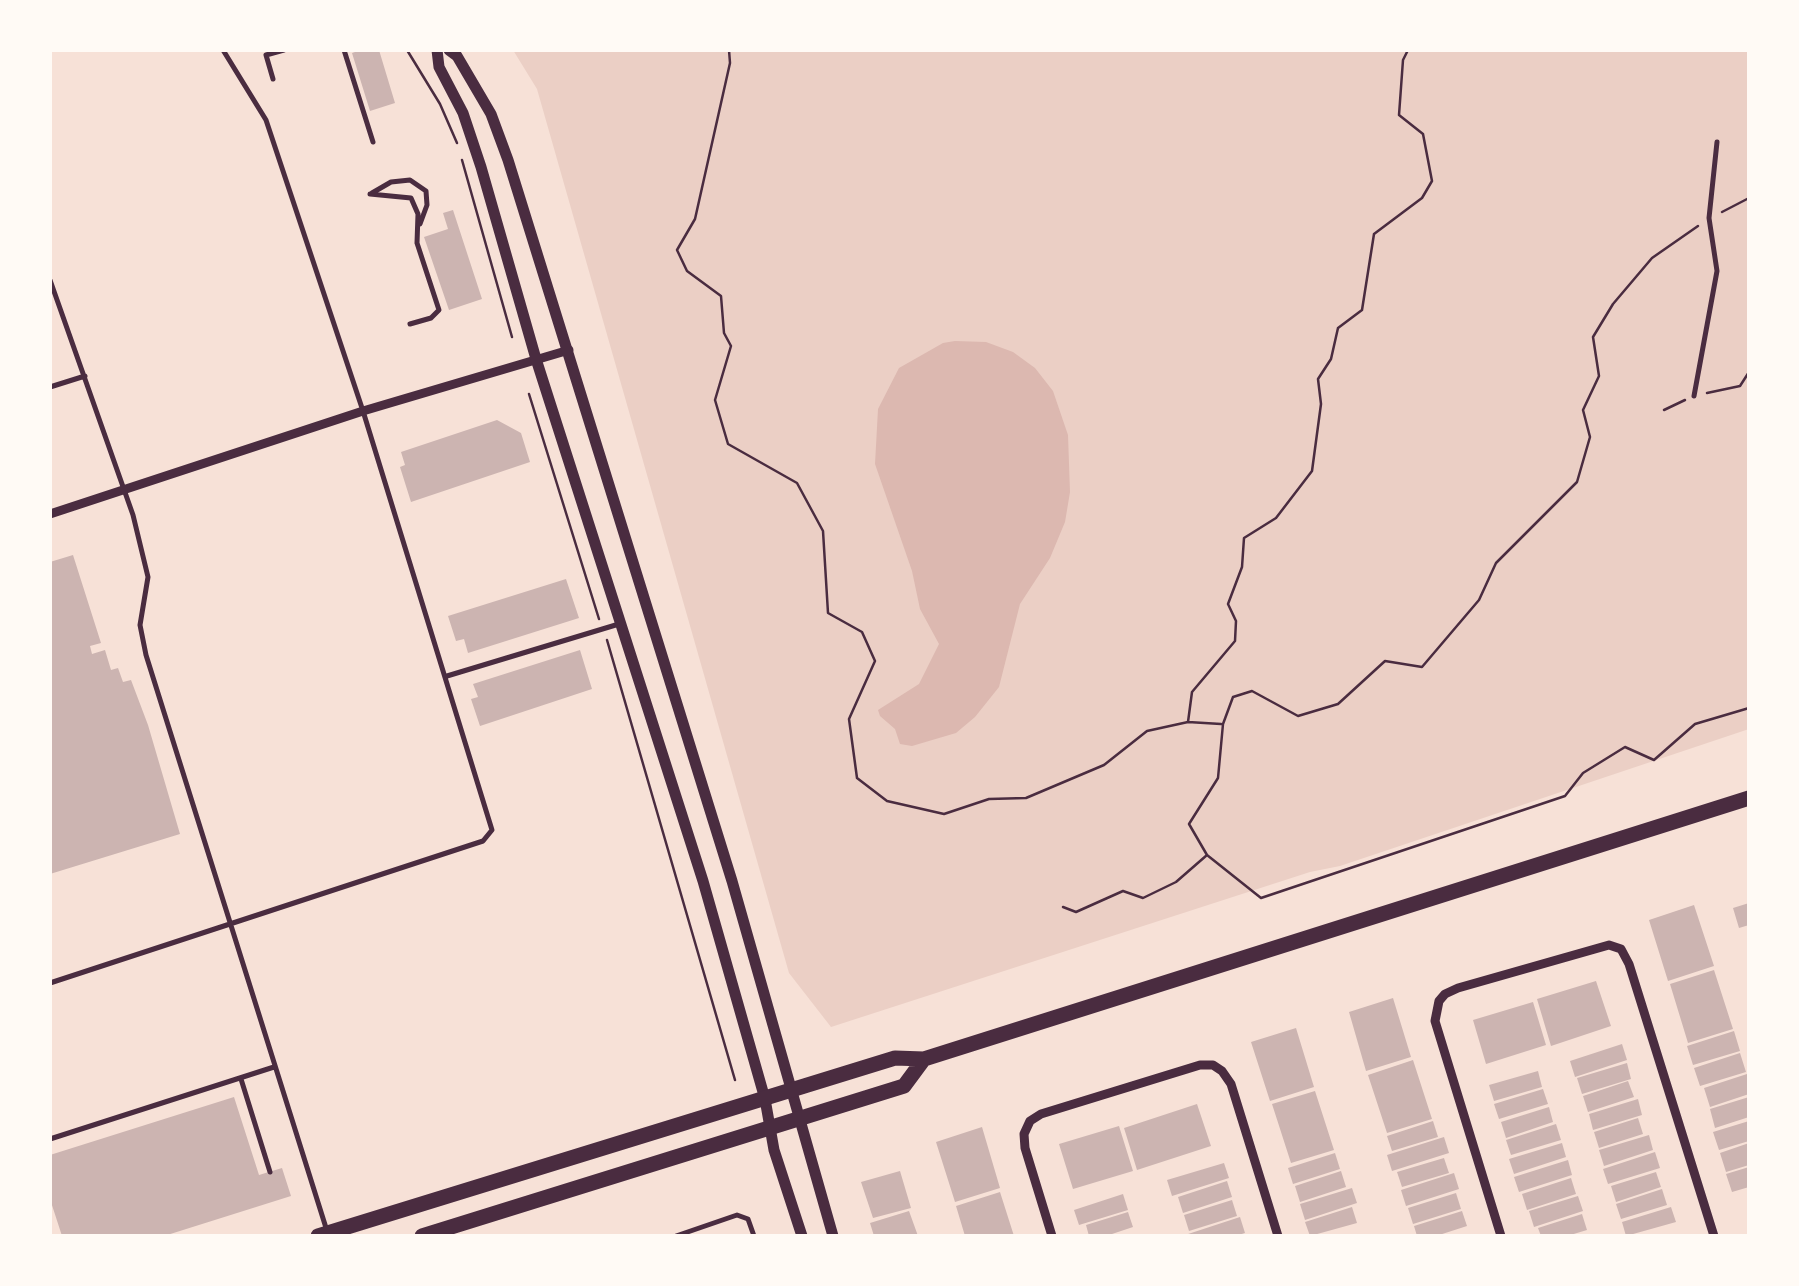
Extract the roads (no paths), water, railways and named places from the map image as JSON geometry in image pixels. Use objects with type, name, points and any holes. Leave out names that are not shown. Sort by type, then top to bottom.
[{"type":"main road","points":[[323,1234],[895,1058],[924,1059],[1749,798]]},
{"type":"main road","points":[[422,1236],[904,1086],[924,1059]]},
{"type":"street","points":[[437,50],[439,67],[463,113],[536,359],[704,881],[766,1099],[774,1150],[802,1236]]},
{"type":"street","points":[[449,50],[457,56],[490,114],[569,350],[726,862],[833,1236]]},
{"type":"street","points":[[50,514],[364,411],[569,350]]},
{"type":"street","points":[[1501,1236],[1436,1021],[1439,1001],[1458,988],[1609,944],[1621,949],[1629,964],[1714,1236]]},
{"type":"street","points":[[1052,1236],[1025,1148],[1024,1134],[1030,1121],[1059,1108],[1213,1064],[1231,1084],[1278,1236]]},
{"type":"lane","points":[[50,983],[482,841],[492,830],[364,411],[266,120],[223,50]]},
{"type":"lane","points":[[272,79],[266,53],[284,50]]},
{"type":"lane","points":[[344,50],[372,142]]},
{"type":"lane","points":[[1694,396],[1717,272],[1709,218],[1717,142]]},
{"type":"lane","points":[[410,324],[431,318],[439,310],[417,243],[418,214],[411,198],[370,194],[391,182],[410,180],[426,191],[427,205],[418,227]]},
{"type":"lane","points":[[50,280],[134,515],[148,577],[140,625],[146,655],[323,1234]]},
{"type":"lane","points":[[50,387],[85,376]]},
{"type":"lane","points":[[446,676],[622,623]]},
{"type":"lane","points":[[50,1139],[274,1067]]},
{"type":"lane","points":[[241,1078],[270,1172]]},
{"type":"lane","points":[[676,1236],[737,1215],[748,1219],[754,1236]]}]
